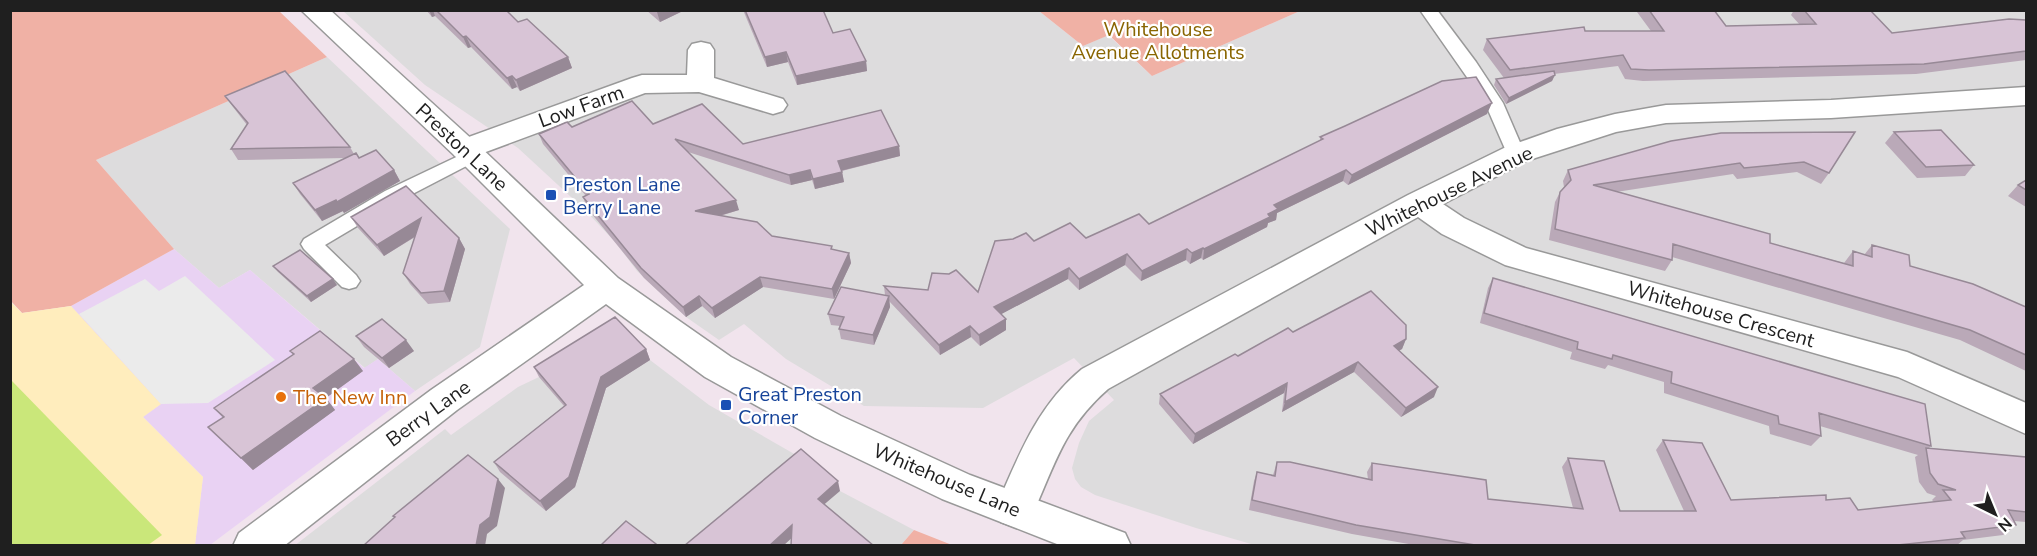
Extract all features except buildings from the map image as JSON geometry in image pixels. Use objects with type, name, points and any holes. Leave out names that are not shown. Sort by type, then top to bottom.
[{"type":"street","name":"Preston Lane","points":[[314,10],[468,153],[606,287]]},
{"type":"street","points":[[700,83],[701,50]]},
{"type":"street","name":"Low Farm","points":[[468,153],[642,84],[700,83],[773,105]]},
{"type":"street","name":"Whitehouse Avenue","points":[[1015,510],[1051,427],[1062,408],[1077,392],[1095,379],[1419,203],[1516,154],[1567,136],[1615,123],[1666,114],[1832,109],[2023,99]]},
{"type":"street","name":"Whitehouse Crescent","points":[[1419,203],[1453,226],[1516,257],[1907,366],[2026,419]]},
{"type":"street","name":"Whitehouse Lane","points":[[606,287],[728,372],[828,427],[956,487],[1111,546]]},
{"type":"street","name":"Berry Lane","points":[[254,546],[444,400],[606,287]]},
{"type":"lane","points":[[1428,10],[1470,66],[1494,103],[1516,154]]},
{"type":"lane","points":[[349,281],[311,244],[468,153]]},
{"type":"shaded area","points":[[343,11],[1039,11],[1083,46],[1108,35],[1152,76],[1300,11],[2026,11],[2026,545],[1258,546],[1196,528],[1095,495],[1081,487],[1075,479],[1072,468],[1079,443],[1089,421],[1114,400],[1074,358],[983,408],[864,406],[786,359],[744,324],[719,340],[686,317],[637,271],[616,243],[584,209],[518,148],[425,85]]},
{"type":"shaded area","points":[[327,57],[510,229],[480,347],[415,391],[378,359],[365,368],[250,270],[219,288],[174,249],[96,160]]},
{"type":"shaded area","name":"The New Inn","points":[[174,249],[219,288],[250,270],[364,368],[378,359],[415,391],[210,545],[195,545],[203,477],[143,417],[161,404],[71,306]]},
{"type":"shaded area","points":[[185,276],[275,360],[208,403],[161,404],[79,314],[145,279],[159,291]]},
{"type":"shaded area","points":[[10,301],[22,313],[71,306],[161,404],[143,417],[203,477],[195,545],[11,545]]},
{"type":"shaded area","points":[[650,360],[709,405],[803,459],[840,491],[914,530],[900,546],[294,546],[445,429],[451,435],[518,387],[539,377]]},
{"type":"green space","points":[[11,11],[279,11],[327,57],[96,160],[174,249],[71,306],[22,313],[11,301]]},
{"type":"green space","name":"Whitehouse Avenue Allotments","points":[[1039,11],[1300,11],[1152,76],[1109,35],[1083,46]]},
{"type":"green space","points":[[11,380],[162,535],[148,545],[11,545]]},
{"type":"green space","points":[[914,530],[952,545],[901,545]]},
{"type":"place","name":"Preston Lane Berry Lane","points":[[551,195]]},
{"type":"place","name":"The New Inn","points":[[281,397]]},
{"type":"place","name":"Great Preston Corner","points":[[726,405]]}]
